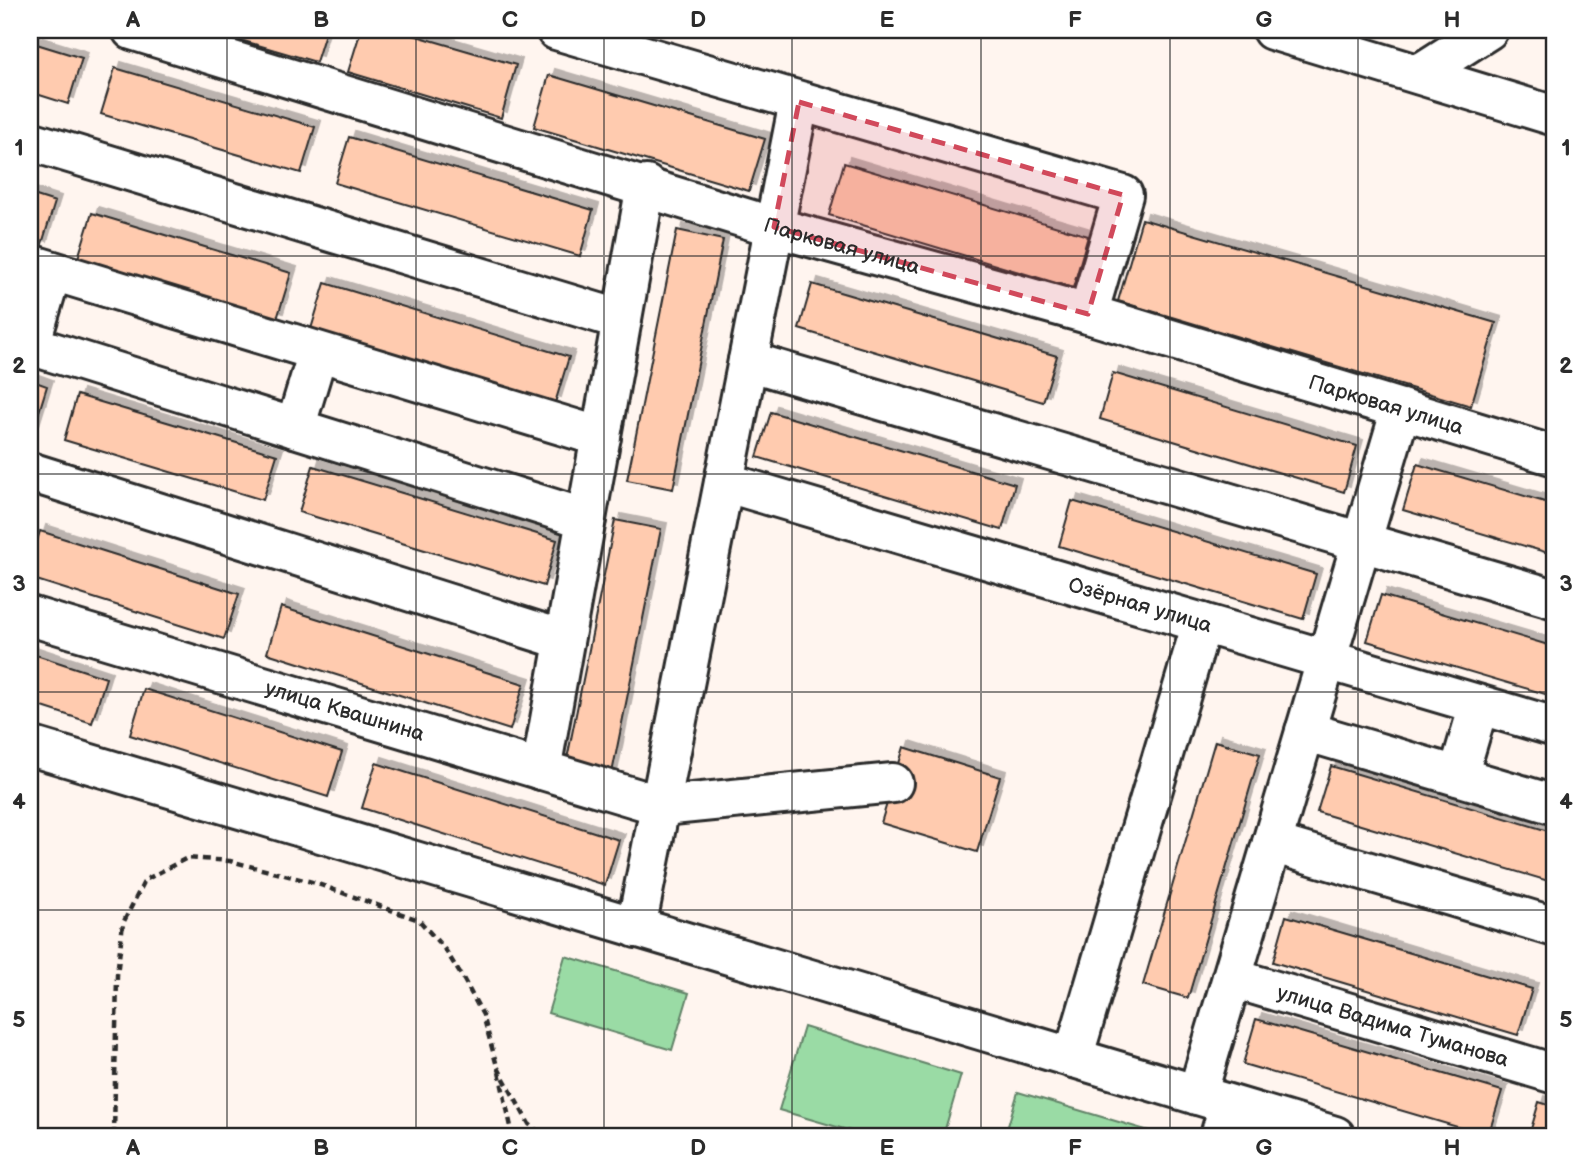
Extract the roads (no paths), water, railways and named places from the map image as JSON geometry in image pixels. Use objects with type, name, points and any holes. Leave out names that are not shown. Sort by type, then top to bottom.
[{"type":"street","name":"Парковая улица","points":[[132,30],[775,227],[1088,314],[1555,456]]},
{"type":"street","points":[[556,30],[1123,195],[1088,314]]},
{"type":"street","points":[[1272,30],[1555,116]]},
{"type":"street","points":[[1419,74],[1488,30]]},
{"type":"street","points":[[636,928],[799,102]]},
{"type":"street","points":[[30,141],[622,320]]},
{"type":"street","points":[[541,770],[646,186]]},
{"type":"street","points":[[586,519],[30,345],[41,267],[601,437]]},
{"type":"street","points":[[295,428],[318,352]]},
{"type":"street","points":[[748,361],[1555,599]]},
{"type":"street","points":[[1215,1112],[1232,978],[1401,409]]},
{"type":"street","points":[[30,472],[564,640]]},
{"type":"street","name":"Озёрная улица","points":[[724,482],[1202,623],[1324,669],[1476,714],[1555,727]]},
{"type":"street","name":"улица Квашнина","points":[[30,616],[662,806]]},
{"type":"street","points":[[1073,1058],[1202,623]]},
{"type":"street","points":[[1458,776],[1476,714],[1555,747]]},
{"type":"street","points":[[1306,731],[1555,805]]},
{"type":"street","points":[[30,746],[1073,1058],[1215,1112],[1335,1136]]},
{"type":"street","points":[[662,806],[893,783]]},
{"type":"street","points":[[1272,844],[1555,927]]},
{"type":"street","name":"улица Вадима Туманова","points":[[1232,978],[1555,1074]]}]
